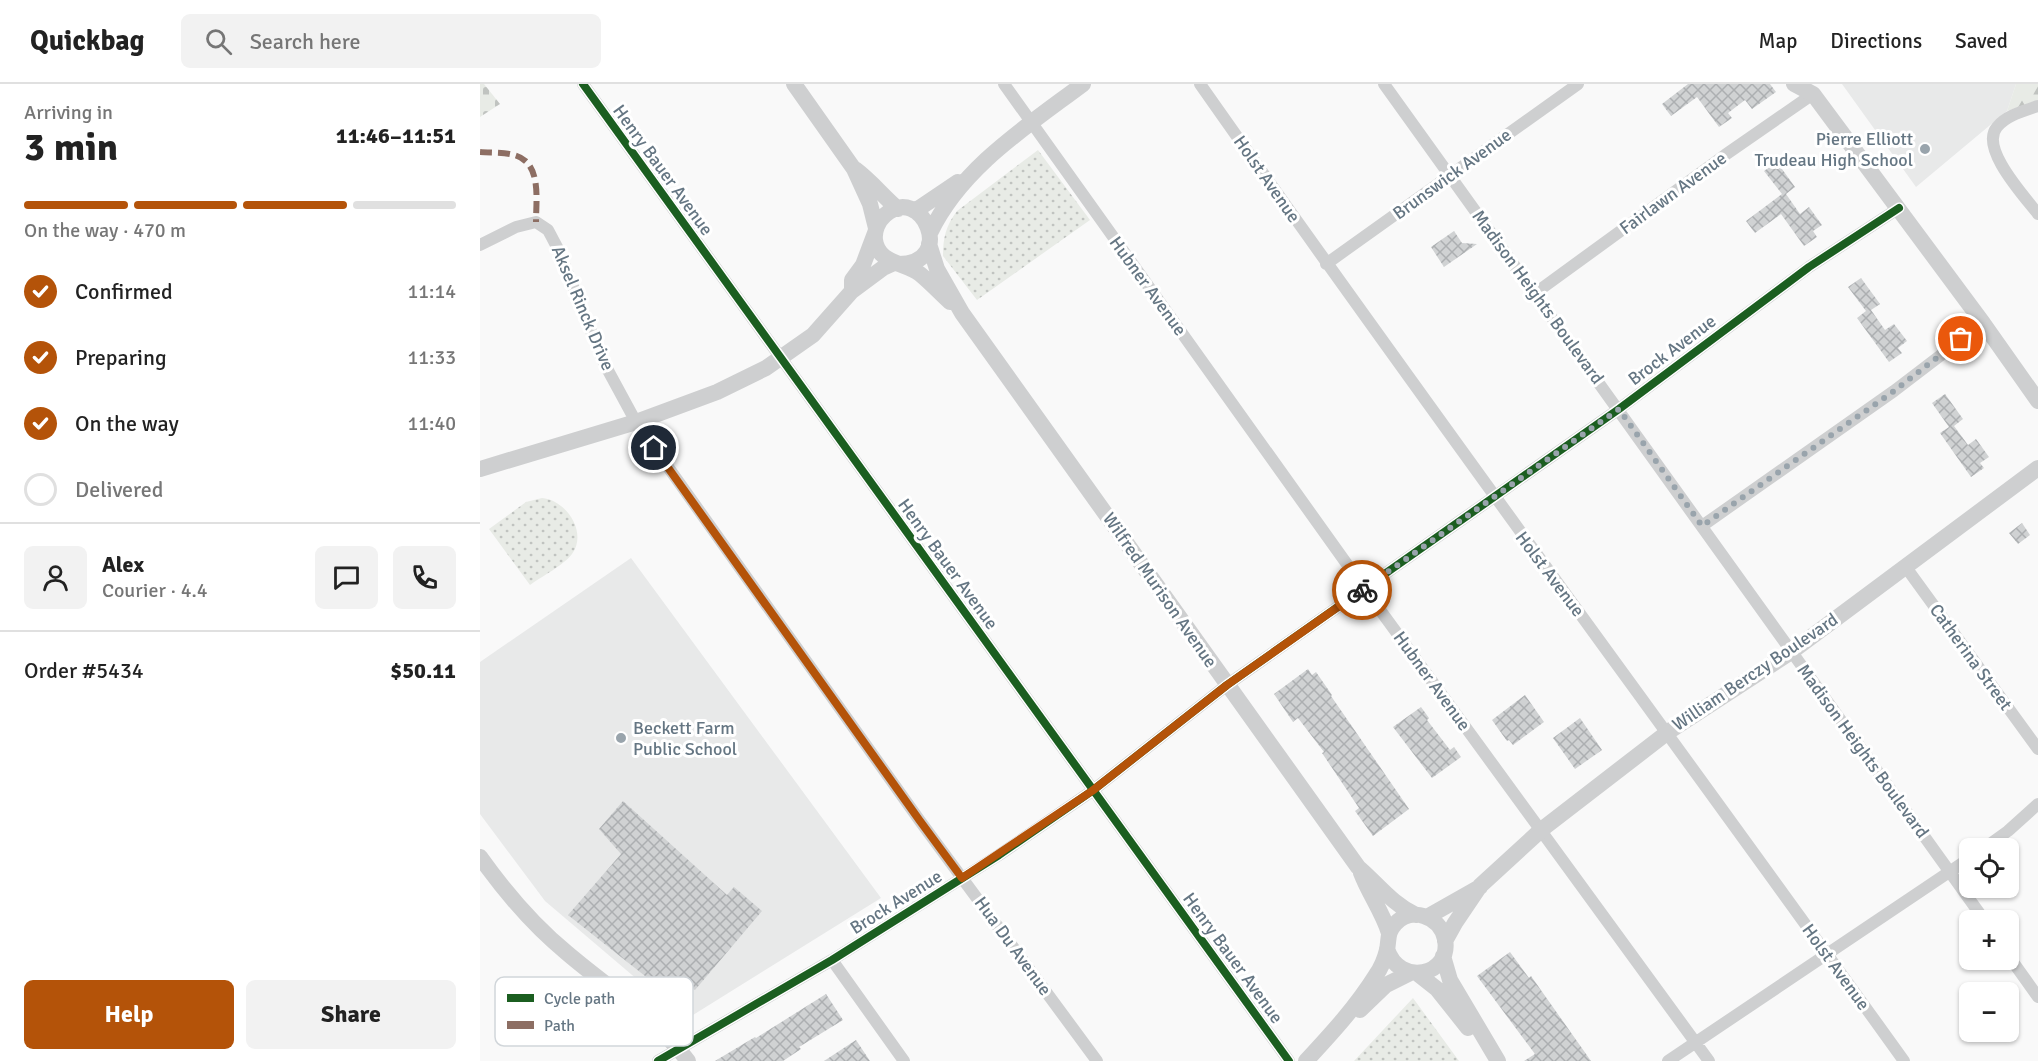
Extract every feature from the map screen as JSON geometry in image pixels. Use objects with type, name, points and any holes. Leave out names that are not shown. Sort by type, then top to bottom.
[{"type":"street","name":"Henry Bauer Avenue","points":[[583,84],[1289,1061]]},
{"type":"street","points":[[794,84],[854,169],[870,204],[877,248],[881,254],[897,263]]},
{"type":"street","name":"Hubner Avenue","points":[[1004,84],[1364,588],[1709,1061]]},
{"type":"street","points":[[480,469],[636,422],[717,392],[766,368],[813,335],[852,291],[883,268],[897,263],[915,261],[926,251],[942,210],[967,178],[1031,123],[1083,84]]},
{"type":"street","name":"Holst Avenue","points":[[1200,84],[1493,496],[1668,732],[1904,1061]]},
{"type":"street","name":"Madison Heights Boulevard","points":[[1384,84],[1977,910]]},
{"type":"street","name":"Brunswick Avenue","points":[[1326,264],[1578,84]]},
{"type":"street","points":[[1794,84],[1813,89],[2038,400]]},
{"type":"street","name":"Fairlawn Avenue","points":[[1534,294],[1813,89]]},
{"type":"street","points":[[2038,106],[2012,116],[1996,128],[1992,141],[1995,155],[2038,214]]},
{"type":"street","points":[[854,169],[870,180],[886,199],[924,218],[930,239]]},
{"type":"street","points":[[852,291],[852,280],[863,265],[884,215],[907,210],[967,178]]},
{"type":"street","name":"Brock Avenue","points":[[658,1061],[684,1056],[962,878],[1092,791],[1227,685],[1619,409],[1809,267],[1899,208]]},
{"type":"street","name":"Aksel Rinck Drive","points":[[480,245],[516,227],[536,222],[548,230],[604,363],[636,422]]},
{"type":"street","name":"Wilfred Murison Avenue","points":[[930,239],[937,269],[962,313],[1359,867],[1391,900],[1422,916]]},
{"type":"street","name":"Wilfred Murison Avenue","points":[[897,263],[918,273],[962,313]]},
{"type":"street","points":[[1702,526],[1894,391],[1983,323]]},
{"type":"street","name":"Hua Du Avenue","points":[[636,422],[920,821],[1097,1061]]},
{"type":"street","name":"William Berczy Boulevard","points":[[1444,948],[1455,923],[1480,886],[1541,830],[1668,732],[1791,652],[2038,468]]},
{"type":"street","name":"Catherina Street","points":[[1905,566],[2038,749]]},
{"type":"street","points":[[1998,838],[2038,804]]},
{"type":"street","points":[[480,857],[498,882],[544,934],[597,977]]},
{"type":"street","points":[[1668,1061],[1959,866]]},
{"type":"street","name":"Wilfred Murison Avenue","points":[[1359,867],[1388,941]]},
{"type":"street","name":"William Berczy Boulevard","points":[[1422,916],[1480,886]]},
{"type":"street","points":[[1340,1025],[1376,976],[1388,941],[1400,920],[1422,916],[1436,923],[1442,931],[1448,974],[1457,994],[1480,1029],[1497,1061]]},
{"type":"street","points":[[1388,941],[1395,964],[1437,988],[1497,1061]]},
{"type":"street","points":[[1305,1061],[1340,1025],[1386,986],[1414,973],[1433,968],[1444,948]]},
{"type":"street","points":[[831,960],[904,1061]]},
{"type":"street","points":[[2019,970],[2037,994]]},
{"type":"shaded area","name":"Pierre Elliott Trudeau High School","points":[[1842,84],[2016,84],[2007,111],[1916,187]]},
{"type":"shaded area","name":"Beckett Farm Public School","points":[[631,558],[881,898],[693,1015],[693,977],[634,977],[545,901],[480,814],[480,662]]},
{"type":"green space","points":[[480,84],[484,84],[500,104],[480,117]]},
{"type":"green space","points":[[2016,84],[2038,84],[2038,100],[2007,111]]},
{"type":"green space","points":[[1038,150],[1090,220],[977,300],[943,256],[948,227],[957,211]]},
{"type":"green space","points":[[542,498],[559,504],[572,518],[576,527],[576,545],[572,554],[564,562],[530,585],[489,529],[526,502]]},
{"type":"green space","points":[[1413,998],[1459,1061],[1354,1061]]},
{"type":"building","points":[[1688,84],[1770,84],[1776,92],[1752,109],[1745,100],[1728,113],[1732,118],[1719,127],[1697,97],[1671,116],[1662,104]]},
{"type":"building","points":[[1777,162],[1795,187],[1786,194],[1800,214],[1809,207],[1822,225],[1813,231],[1817,237],[1804,246],[1781,214],[1755,233],[1746,221],[1782,194],[1764,171]]},
{"type":"building","points":[[1454,231],[1462,243],[1477,244],[1444,267],[1431,247]]},
{"type":"building","points":[[1861,278],[1880,304],[1871,310],[1885,330],[1894,324],[1907,341],[1898,348],[1902,353],[1889,362],[1857,318],[1866,311],[1848,287]]},
{"type":"building","points":[[1945,394],[1963,419],[1954,426],[1968,445],[1976,439],[1989,457],[1980,463],[1984,468],[1971,477],[1940,433],[1949,427],[1932,403]]},
{"type":"building","points":[[2022,523],[2030,535],[2018,544],[2009,533]]},
{"type":"building","points":[[1308,669],[1312,675],[1316,672],[1409,809],[1373,836],[1355,811],[1359,808],[1322,753],[1324,752],[1298,718],[1293,722],[1274,694]]},
{"type":"building","points":[[1525,695],[1544,722],[1513,745],[1509,740],[1507,741],[1492,720]]},
{"type":"building","points":[[1421,707],[1429,718],[1427,720],[1450,750],[1454,747],[1461,757],[1432,778],[1393,727]]},
{"type":"building","points":[[1580,718],[1602,750],[1575,769],[1553,738]]},
{"type":"building","points":[[623,801],[727,895],[734,887],[762,911],[695,990],[693,989],[693,977],[646,977],[568,915],[621,854],[599,829]]},
{"type":"building","points":[[1510,952],[1529,978],[1531,976],[1591,1061],[1524,1061],[1535,1054],[1477,976]]},
{"type":"building","points":[[826,994],[843,1020],[799,1047],[801,1049],[783,1061],[715,1061],[756,1038]]},
{"type":"building","points":[[856,1040],[870,1061],[824,1061]]},
{"type":"marked path","points":[[480,152],[514,155],[529,165],[535,182],[536,222]]},
{"type":"cycle path","points":[[583,84],[1289,1061]]},
{"type":"cycle path","points":[[693,1041],[832,960],[999,855],[1092,791],[1227,685],[1619,409],[1809,267],[1899,208]]},
{"type":"cycle path","points":[[658,1061],[684,1046]]},
{"type":"way so far","points":[[1362,590],[1619,409],[1702,526],[1894,391],[1961,339]]},
{"type":"place","name":"Pierre Elliott Trudeau High School","points":[[1925,149]]},
{"type":"place","name":"Beckett Farm Public School","points":[[621,738]]},
{"type":"route","points":[[654,448],[962,878],[1092,791],[1227,685],[1362,590]]}]
